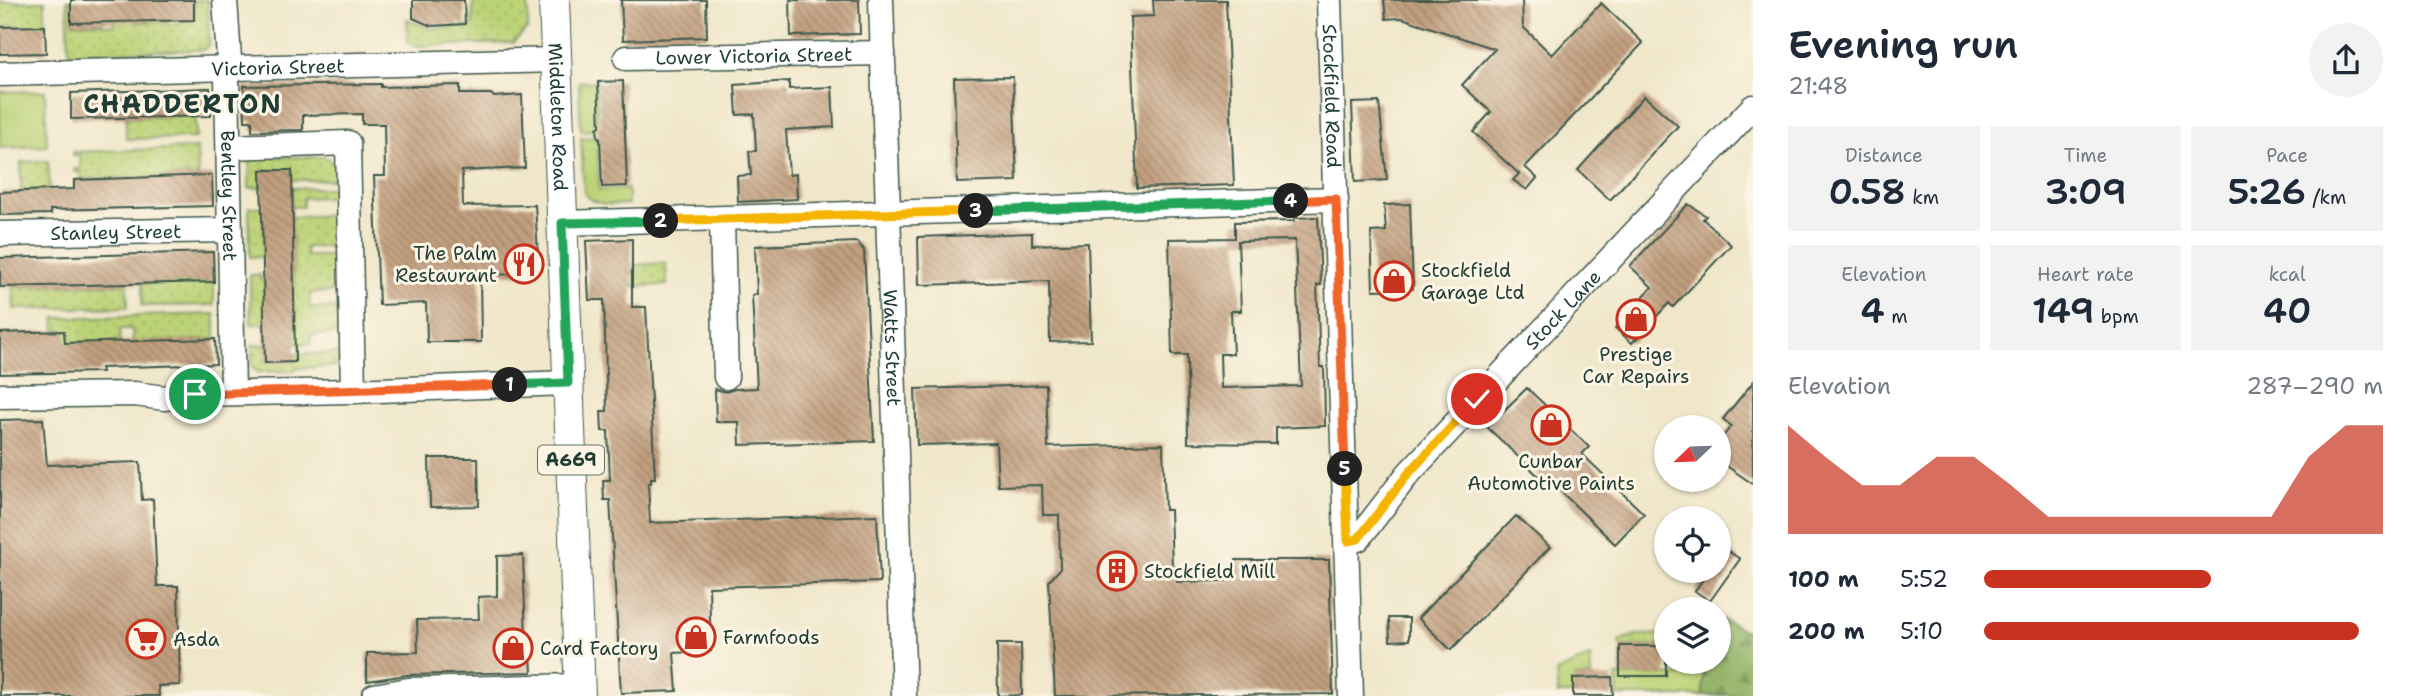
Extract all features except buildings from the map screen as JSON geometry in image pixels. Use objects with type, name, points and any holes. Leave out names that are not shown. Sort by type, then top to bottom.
[{"type":"main road","name":"Middleton Road","points":[[554,0],[580,691]]},
{"type":"street","name":"Bentley Street","points":[[225,0],[233,393]]},
{"type":"street","name":"Watts Street","points":[[881,0],[904,696]]},
{"type":"street","name":"Stockfield Road","points":[[1329,0],[1351,696]]},
{"type":"street","name":"Lower Victoria Street","points":[[626,58],[883,53]]},
{"type":"street","name":"Victoria Street","points":[[0,74],[556,60]]},
{"type":"street","name":"Stock Lane","points":[[1348,541],[1358,539],[1423,457],[1753,107]]},
{"type":"street","points":[[229,147],[348,143],[353,391]]},
{"type":"street","points":[[562,223],[1336,199]]},
{"type":"street","points":[[722,220],[726,377]]},
{"type":"street","name":"Stanley Street","points":[[0,234],[229,230]]},
{"type":"street","points":[[0,396],[135,394],[164,398],[195,394],[568,383]]},
{"type":"street","points":[[374,696],[408,690],[580,691]]},
{"type":"green space","points":[[67,0],[71,0],[72,23],[114,25],[136,0],[137,22],[168,21],[169,24],[181,24],[181,21],[194,20],[194,0],[208,0],[209,44],[203,50],[69,53]]},
{"type":"green space","points":[[477,0],[528,0],[528,28],[513,43],[413,46],[408,42],[407,19],[430,29],[470,26],[473,22],[473,5]]},
{"type":"green space","points":[[45,1],[45,26],[0,27],[0,2]]},
{"type":"green space","points":[[596,81],[597,125],[593,130],[581,131],[579,82]]},
{"type":"green space","points":[[45,91],[47,146],[0,148],[0,92]]},
{"type":"green space","points":[[196,116],[196,138],[126,139],[126,118]]},
{"type":"green space","points":[[593,137],[598,142],[599,190],[628,189],[628,204],[599,203],[584,193],[581,138]]},
{"type":"green space","points":[[197,148],[198,176],[80,179],[80,172],[74,172],[74,169],[80,169],[80,155],[73,155],[73,152]]},
{"type":"green space","points":[[256,157],[325,157],[334,165],[336,177],[332,180],[292,180],[292,170],[262,170],[261,188],[249,188],[250,160]]},
{"type":"green space","points":[[48,161],[50,190],[21,191],[21,162]]},
{"type":"green space","points":[[292,188],[332,188],[335,195],[303,198],[303,207],[292,207]]},
{"type":"green space","points":[[249,207],[262,207],[292,217],[333,215],[336,219],[336,244],[333,247],[306,247],[306,256],[333,256],[334,265],[338,268],[338,289],[334,292],[310,293],[310,308],[334,308],[338,312],[339,330],[335,334],[311,335],[311,344],[295,344],[294,305],[264,324],[251,324],[250,275],[260,275],[260,279],[294,293],[293,236],[264,257],[250,257]]},
{"type":"green space","points":[[666,263],[667,285],[618,287],[626,273],[635,272],[634,265]]},
{"type":"green space","points":[[214,282],[214,305],[142,306],[142,284]]},
{"type":"green space","points":[[127,284],[128,307],[14,309],[13,287]]},
{"type":"green space","points":[[215,314],[215,339],[133,342],[132,329],[120,329],[120,342],[65,343],[64,330],[55,330],[55,318]]},
{"type":"green space","points":[[252,345],[265,345],[295,362],[295,354],[339,353],[339,366],[258,372],[252,366]]},
{"type":"green space","points":[[1731,623],[1753,635],[1753,694],[1703,696],[1703,674],[1731,674]]},
{"type":"green space","points":[[1654,634],[1654,646],[1620,646],[1619,641],[1636,635]]},
{"type":"green space","points":[[1590,657],[1591,677],[1574,678],[1573,694],[1558,694],[1556,672]]},
{"type":"green space","points":[[1703,674],[1703,696],[1618,696],[1616,676]]},
{"type":"place","name":"The Palm Restaurant","points":[[524,264]]},
{"type":"place","name":"Stockfield Garage Ltd","points":[[1394,281]]},
{"type":"place","name":"Prestige Car Repairs","points":[[1636,319]]},
{"type":"place","name":"Cunbar Automotive Paints","points":[[1551,425]]},
{"type":"place","name":"Stockfield Mill","points":[[1117,571]]},
{"type":"place","name":"Farmfoods","points":[[696,637]]},
{"type":"place","name":"Asda","points":[[146,639]]},
{"type":"place","name":"Card Factory","points":[[513,648]]},
{"type":"district","name":"CHADDERTON","points":[[183,103]]},
{"type":"route","points":[[195,394],[568,383],[562,223],[1336,199],[1348,541],[1358,539],[1408,474],[1477,399]]}]
